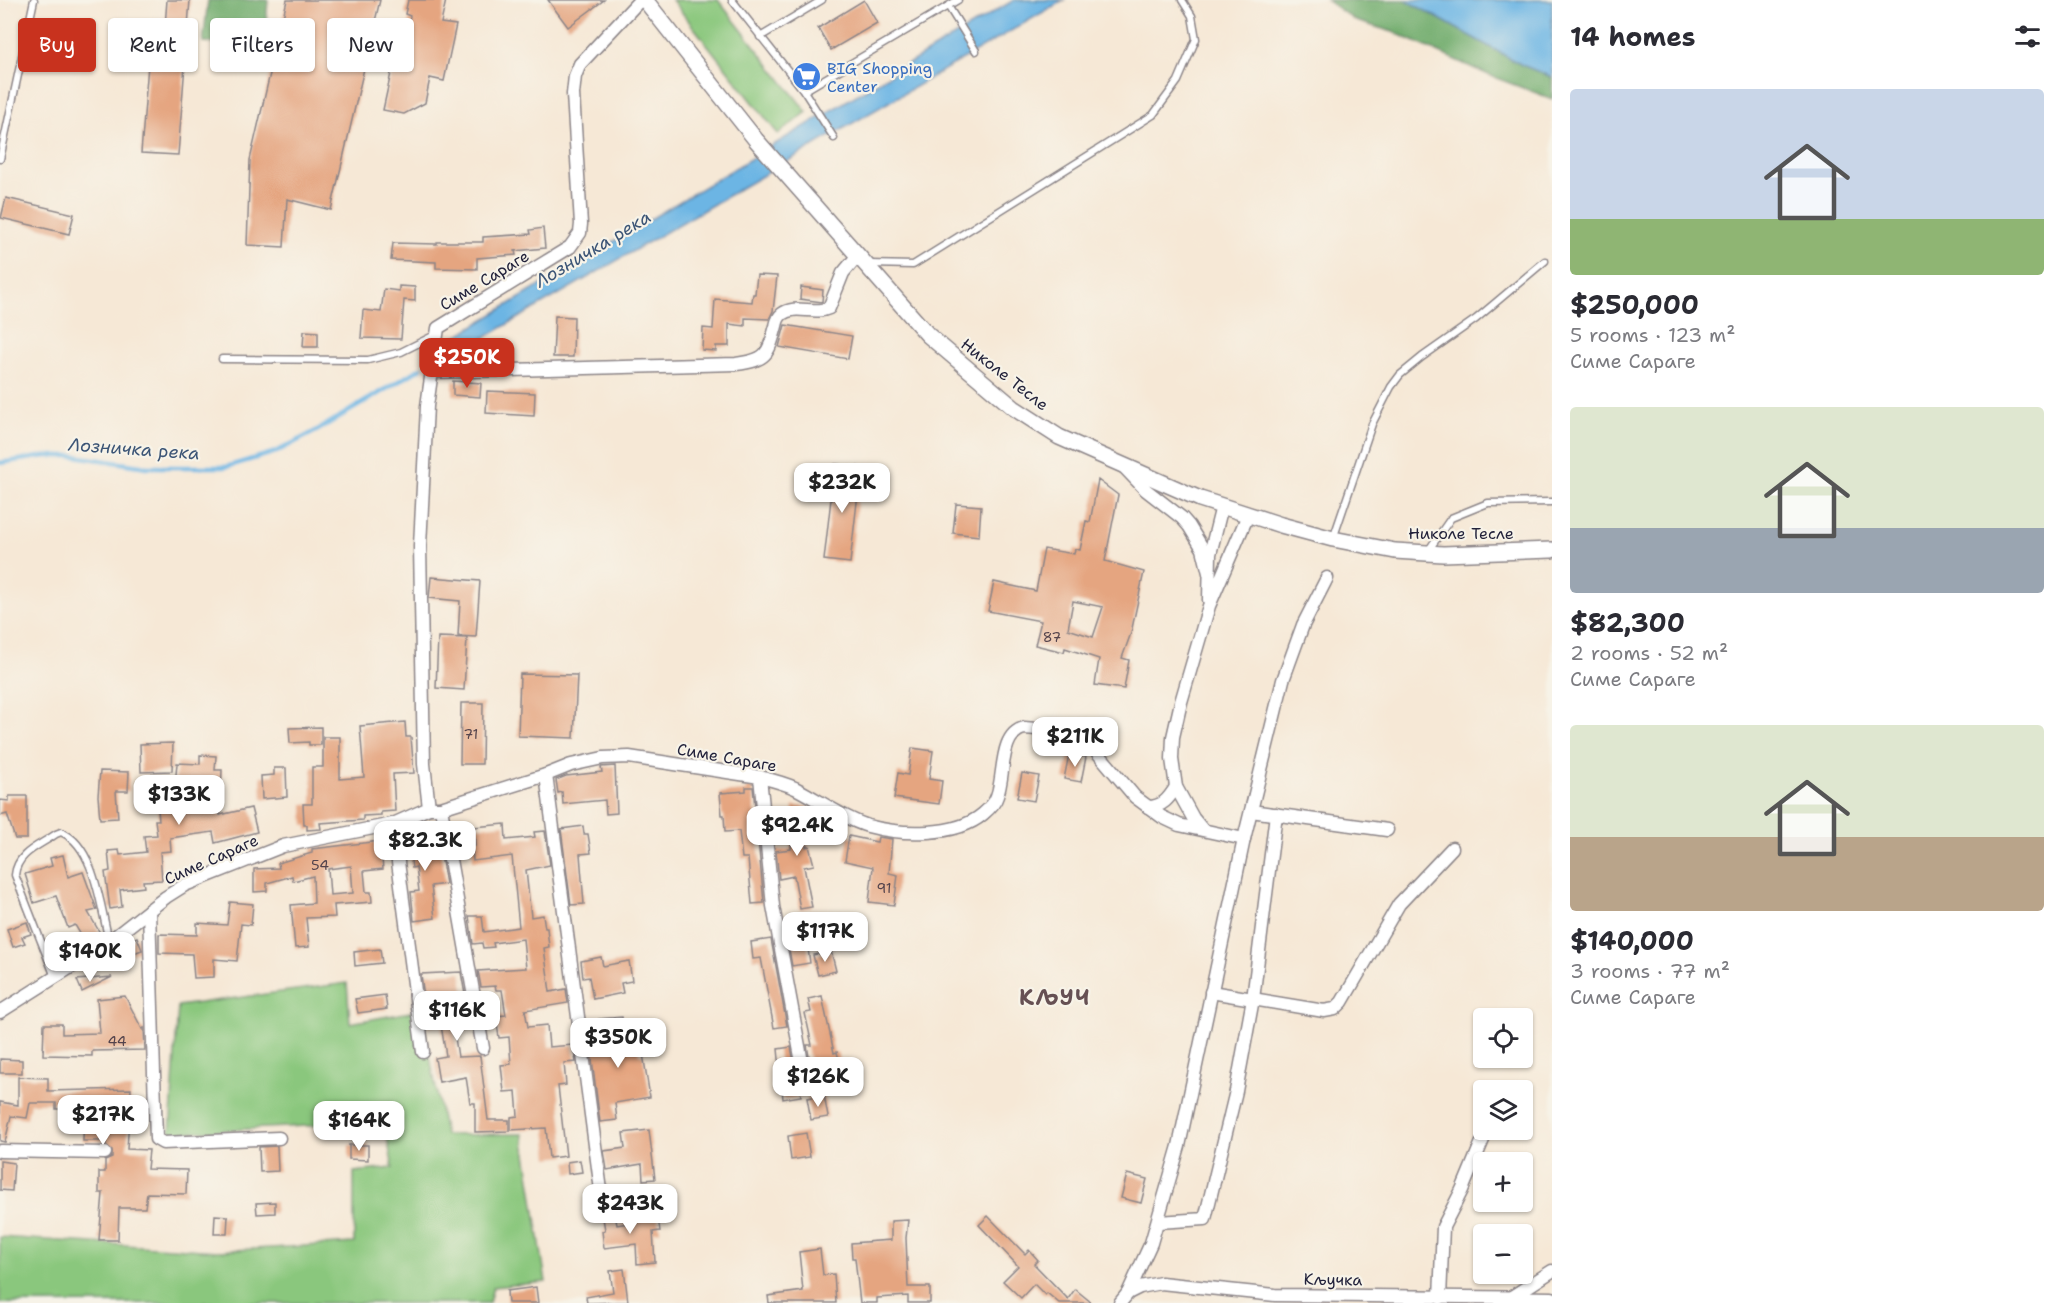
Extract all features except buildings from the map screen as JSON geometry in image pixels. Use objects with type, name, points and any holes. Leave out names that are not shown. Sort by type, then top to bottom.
[{"type":"street","name":"Симе Сараге","points":[[435,808],[424,764],[420,546],[427,406],[438,328],[576,242],[581,224],[573,94],[576,76],[580,64],[640,0]]},
{"type":"street","name":"Николе Тесле","points":[[645,0],[756,140],[928,335],[1014,408],[1059,436],[1200,499],[1333,539],[1395,551],[1427,553],[1552,550]]},
{"type":"street","points":[[432,372],[755,362],[769,352],[778,319],[784,312],[791,309],[822,311],[829,308],[843,273],[861,260]]},
{"type":"street","points":[[1122,466],[1146,490],[1189,526],[1203,549],[1209,573]]},
{"type":"street","points":[[1209,606],[1210,554],[1222,506]]},
{"type":"street","points":[[1202,829],[1193,818],[1176,787],[1172,759],[1173,737],[1209,606],[1248,515]]},
{"type":"street","points":[[1124,1298],[1151,1243],[1179,1146],[1244,839],[1282,680],[1303,625],[1326,578]]},
{"type":"street","name":"Симе Сараге","points":[[0,1012],[109,941],[185,885],[283,846],[393,824],[435,808],[588,761],[629,757],[760,777],[794,788],[868,826],[916,832],[952,830],[980,817],[993,804],[998,795],[1008,740],[1017,729],[1067,730],[1083,736],[1135,797],[1162,817],[1179,825],[1244,839]]},
{"type":"street","points":[[546,775],[602,1198]]},
{"type":"street","points":[[760,777],[773,906],[806,1084]]},
{"type":"street","points":[[1148,807],[1162,804],[1176,787]]},
{"type":"street","points":[[435,808],[483,1048]]},
{"type":"street","points":[[1251,811],[1387,830]]},
{"type":"street","points":[[1158,1222],[1205,1219],[1236,1091],[1253,999],[1276,814]]},
{"type":"street","points":[[393,824],[423,1052]]},
{"type":"street","points":[[1211,992],[1324,1011],[1335,1009],[1342,1002],[1399,904],[1452,848]]},
{"type":"street","points":[[149,910],[156,1139],[163,1143],[279,1138]]},
{"type":"street","points":[[1440,1298],[1443,1227],[1462,1190],[1483,1140]]},
{"type":"street","points":[[0,1151],[105,1153]]},
{"type":"street","points":[[1510,1299],[1552,1271]]},
{"type":"street","name":"Кључка","points":[[1124,1298],[1140,1287],[1161,1283],[1275,1299],[1552,1298]]},
{"type":"lane","points":[[0,159],[34,0]]},
{"type":"lane","points":[[732,0],[804,91],[834,138]]},
{"type":"lane","points":[[760,36],[822,0]]},
{"type":"lane","points":[[804,91],[958,0]]},
{"type":"lane","points":[[861,260],[913,265],[1153,115],[1178,81],[1196,39],[1192,16],[1182,0]]},
{"type":"lane","points":[[948,6],[976,51]]},
{"type":"lane","points":[[1333,539],[1374,418],[1391,387],[1422,357],[1476,319],[1545,261]]},
{"type":"lane","points":[[222,358],[368,360],[401,352],[438,334]]},
{"type":"lane","points":[[1427,553],[1451,518],[1488,503],[1552,502]]},
{"type":"lane","points":[[55,977],[15,875],[18,862],[23,856],[61,832],[74,839],[91,866],[109,941]]},
{"type":"green space","points":[[208,0],[268,0],[266,18],[210,18],[210,43],[203,42]]},
{"type":"green space","points":[[672,0],[718,0],[807,112],[778,134]]},
{"type":"green space","points":[[1326,0],[1406,0],[1522,65],[1552,77],[1552,99],[1491,76],[1393,32],[1356,21]]},
{"type":"green space","points":[[347,983],[350,1023],[421,1010],[445,1135],[523,1134],[546,1282],[493,1287],[489,1303],[0,1303],[0,1237],[218,1251],[354,1243],[354,1172],[393,1168],[384,1122],[170,1133],[178,1006]]},
{"type":"water","points":[[1014,0],[1064,0],[448,359],[450,340]]},
{"type":"water","points":[[1406,0],[1552,0],[1552,77],[1522,65]]},
{"type":"waterway","name":"Лозничка река","points":[[0,463],[46,456],[75,456],[147,467],[226,467],[276,452],[316,431],[421,368]]},
{"type":"place","name":"BIG Shopping Center","points":[[806,77]]},
{"type":"district","name":"КЉУЧ","points":[[1055,997]]}]
